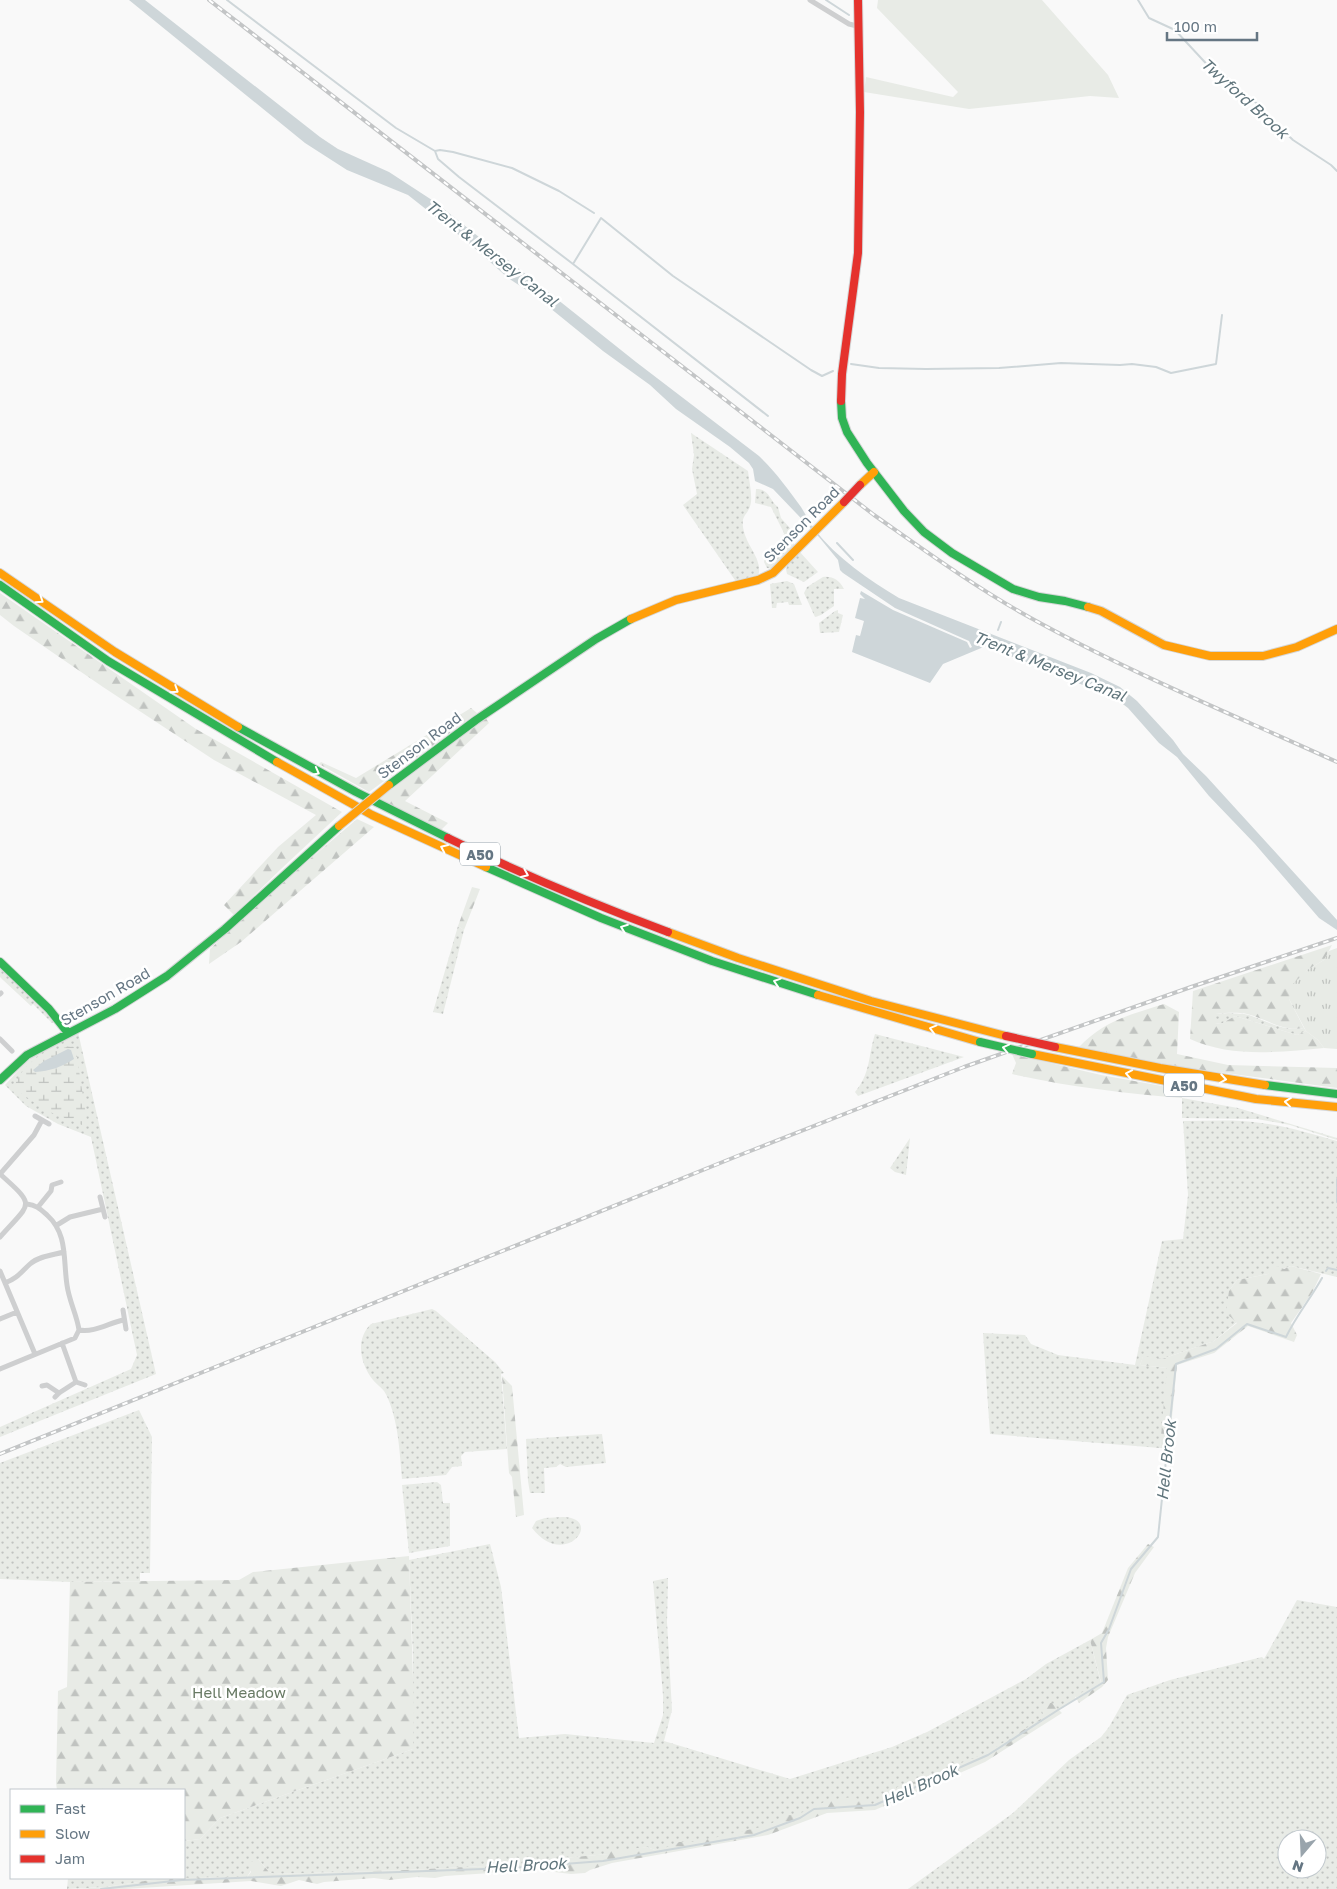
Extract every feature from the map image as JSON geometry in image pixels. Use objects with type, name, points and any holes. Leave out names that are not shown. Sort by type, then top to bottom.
[{"type":"main road","points":[[858,0],[860,105],[858,253],[842,374],[841,399],[842,418],[858,451],[904,511],[924,532],[952,553],[1013,589],[1039,597],[1101,610],[1150,639],[1164,645],[1210,656],[1263,656],[1296,647],[1337,629]]},
{"type":"main road","name":"Stenson Road","points":[[0,1080],[28,1054],[115,1009],[168,976],[225,929],[339,826],[389,785],[476,720],[596,638],[649,610],[676,600],[767,576],[779,569],[874,472]]},
{"type":"main road","name":"A50","points":[[0,573],[120,655],[194,702],[276,750],[380,806],[478,853],[610,911],[741,960],[846,993],[1006,1036],[1169,1070],[1337,1094]]},
{"type":"main road","name":"A50","points":[[0,586],[108,661],[238,741],[372,815],[601,918],[712,961],[842,1003],[980,1042],[1256,1099],[1337,1107]]},
{"type":"main road","points":[[0,962],[54,1014],[68,1033]]},
{"type":"street","points":[[810,0],[849,24],[857,26]]},
{"type":"street","points":[[1,1043],[12,1051]]},
{"type":"street","points":[[35,1116],[49,1124]]},
{"type":"street","points":[[0,1237],[24,1211],[27,1204],[21,1193],[0,1174],[34,1134],[42,1120]]},
{"type":"street","points":[[38,1207],[51,1191],[52,1185],[61,1182]]},
{"type":"street","points":[[100,1197],[105,1217]]},
{"type":"street","points":[[0,1369],[74,1338],[79,1330],[66,1283],[64,1252],[57,1225],[38,1207],[27,1204]]},
{"type":"street","points":[[57,1225],[70,1217],[103,1209]]},
{"type":"street","points":[[5,1283],[18,1277],[31,1263],[39,1258],[64,1252]]},
{"type":"street","points":[[0,1271],[35,1354]]},
{"type":"street","points":[[123,1310],[123,1320],[126,1329]]},
{"type":"street","points":[[0,1318],[17,1312]]},
{"type":"street","points":[[79,1330],[91,1331],[106,1324],[123,1320]]},
{"type":"street","points":[[62,1343],[76,1382]]},
{"type":"street","points":[[76,1382],[85,1385]]},
{"type":"street","points":[[42,1386],[47,1385],[57,1395],[76,1382]]},
{"type":"green space","points":[[878,0],[1042,0],[1108,75],[1119,98],[1090,96],[969,109],[864,92],[866,77],[953,97],[958,92],[877,8]]},
{"type":"green space","points":[[691,433],[748,471],[751,502],[743,519],[743,528],[758,562],[759,573],[757,578],[737,583],[683,505],[697,494],[692,469],[694,455]]},
{"type":"green space","points":[[756,489],[761,489],[767,493],[778,507],[781,518],[797,536],[793,542],[796,547],[773,569],[767,568],[764,562],[765,556],[783,541],[784,533],[771,507],[755,503]]},
{"type":"green space","points":[[799,551],[818,572],[804,582],[787,574],[786,569]]},
{"type":"green space","points":[[823,577],[835,579],[844,589],[834,589],[834,606],[815,617],[804,593],[807,587]]},
{"type":"green space","points":[[787,581],[794,584],[802,605],[789,605],[788,602],[777,603],[776,608],[772,608],[770,584]]},
{"type":"green space","points":[[0,593],[196,729],[342,812],[234,915],[224,905],[278,847],[316,815],[214,760],[14,626],[0,615]]},
{"type":"green space","points":[[838,610],[838,613],[843,615],[839,632],[820,633],[819,623]]},
{"type":"green space","points":[[471,708],[477,713],[369,792],[319,764],[321,762],[356,778]]},
{"type":"green space","points":[[485,717],[489,723],[405,801],[448,823],[441,830],[379,799]]},
{"type":"green space","points":[[357,819],[374,827],[241,942],[209,964],[210,949],[289,877]]},
{"type":"green space","points":[[472,887],[480,889],[464,930],[458,926]]},
{"type":"green space","points":[[458,926],[464,930],[443,1014],[433,1012]]},
{"type":"green space","points":[[1332,945],[1324,960],[1307,970],[1289,999],[1304,1028],[1282,1027],[1254,1016],[1239,1013],[1216,1014],[1215,1023],[1221,1024],[1235,1016],[1297,1035],[1306,1031],[1318,1040],[1324,1048],[1273,1052],[1239,1051],[1222,1049],[1190,1039],[1193,991]]},
{"type":"green space","points":[[1337,948],[1337,1049],[1324,1048],[1318,1040],[1306,1031],[1289,999],[1292,985],[1307,970],[1324,960],[1329,951]]},
{"type":"green space","points":[[0,967],[55,1020],[52,1023],[33,1004],[31,1006],[0,977]]},
{"type":"green space","points":[[1164,1004],[1179,1012],[1177,1054],[1228,1065],[1337,1068],[1337,1088],[1180,1067],[1079,1047],[1098,1030],[1108,1024]]},
{"type":"green space","points":[[1215,1014],[1247,1014],[1276,1025],[1297,1029],[1304,1028],[1306,1031],[1297,1035],[1235,1016],[1221,1024],[1215,1023]]},
{"type":"green space","points":[[78,1032],[156,1374],[0,1437],[0,1427],[131,1369],[137,1355],[91,1137],[58,1124],[26,1106],[5,1085],[24,1064],[39,1052]]},
{"type":"green space","points":[[875,1034],[964,1057],[858,1096],[855,1092],[867,1071]]},
{"type":"green space","points":[[73,1046],[76,1051],[87,1122],[82,1125],[45,1110],[15,1089],[20,1075],[37,1057],[57,1049]]},
{"type":"green space","points":[[1012,1054],[1101,1075],[1184,1090],[1182,1098],[1097,1089],[1034,1079],[1012,1074],[1016,1063]]},
{"type":"green space","points":[[1182,1098],[1238,1108],[1337,1138],[1337,1140],[1290,1125],[1257,1119],[1182,1118]]},
{"type":"green space","points":[[1183,1121],[1232,1121],[1271,1124],[1337,1141],[1337,1277],[1291,1266],[1268,1274],[1237,1280],[1229,1291],[1230,1317],[1237,1322],[1214,1341],[1162,1359],[1143,1357],[1140,1365],[1168,1368],[1160,1448],[990,1434],[983,1333],[1025,1335],[1031,1344],[1058,1355],[1135,1365],[1162,1241],[1183,1239],[1188,1195]]},
{"type":"green space","points":[[910,1138],[906,1175],[895,1172],[890,1168]]},
{"type":"green space","points":[[1277,1266],[1284,1269],[1291,1266],[1321,1274],[1312,1293],[1291,1323],[1297,1335],[1294,1342],[1248,1326],[1214,1353],[1177,1365],[1169,1448],[1160,1448],[1167,1368],[1140,1365],[1143,1356],[1162,1359],[1214,1341],[1237,1323],[1226,1313],[1229,1291],[1237,1280],[1268,1274]]},
{"type":"green space","points":[[432,1309],[495,1362],[504,1373],[501,1374],[507,1449],[465,1452],[461,1456],[462,1466],[452,1467],[446,1475],[402,1479],[398,1437],[392,1410],[384,1391],[373,1380],[365,1367],[362,1359],[361,1344],[366,1330],[371,1324]]},
{"type":"green space","points":[[502,1376],[512,1386],[524,1515],[516,1517],[512,1477],[509,1473]]},
{"type":"green space","points":[[139,1410],[152,1437],[150,1573],[140,1573],[140,1581],[70,1582],[0,1579],[0,1463]]},
{"type":"green space","points":[[602,1434],[606,1463],[566,1467],[560,1464],[556,1467],[544,1468],[545,1493],[530,1493],[526,1439]]},
{"type":"green space","points":[[437,1482],[441,1485],[443,1503],[450,1503],[450,1546],[409,1553],[402,1485]]},
{"type":"green space","points":[[563,1517],[575,1520],[581,1525],[576,1539],[567,1544],[557,1545],[545,1540],[532,1528],[536,1521],[545,1518]]},
{"type":"green space","points":[[490,1544],[501,1587],[519,1738],[565,1734],[654,1743],[663,1715],[663,1695],[653,1581],[668,1578],[667,1622],[672,1710],[664,1741],[790,1779],[892,1747],[927,1732],[1026,1679],[1046,1664],[1090,1640],[1101,1683],[1075,1697],[1076,1699],[988,1755],[875,1805],[814,1809],[755,1835],[655,1850],[647,1847],[609,1854],[563,1858],[542,1863],[406,1870],[274,1874],[269,1872],[258,1859],[247,1877],[185,1878],[185,1841],[200,1839],[220,1818],[413,1749],[413,1656],[409,1560]]},
{"type":"green space","points":[[1148,1544],[1154,1547],[1135,1573],[1108,1637],[1106,1648],[1108,1680],[1102,1687],[1079,1703],[1075,1696],[1101,1682],[1090,1640],[1102,1633],[1128,1568]]},
{"type":"green space","name":"Hell Meadow","points":[[409,1556],[414,1710],[413,1749],[220,1818],[200,1839],[185,1841],[185,1789],[57,1789],[58,1691],[67,1687],[70,1582],[239,1580],[253,1572]]},
{"type":"green space","points":[[1297,1600],[1337,1607],[1337,1889],[908,1889],[1013,1813],[1069,1760],[1101,1737],[1109,1727],[1127,1695],[1170,1680],[1262,1657],[1264,1659]]},
{"type":"green space","points":[[1052,1703],[1062,1713],[985,1762],[875,1810],[827,1813],[768,1835],[612,1863],[585,1873],[571,1874],[538,1870],[435,1878],[417,1877],[389,1880],[374,1878],[317,1884],[299,1880],[281,1886],[251,1881],[125,1889],[75,1889],[106,1887],[158,1879],[247,1877],[251,1872],[251,1862],[258,1859],[269,1872],[274,1874],[542,1863],[563,1858],[608,1854],[611,1851],[647,1847],[655,1850],[675,1845],[679,1842],[696,1842],[769,1825],[785,1815],[796,1815],[827,1800],[853,1797],[872,1804],[896,1794],[897,1787],[917,1781],[988,1752],[1044,1717],[1042,1711],[1044,1705]]},
{"type":"green space","points":[[68,1879],[158,1879],[106,1887],[67,1889]]},
{"type":"water","name":"Trent & Mersey Canal","points":[[129,0],[145,0],[320,137],[338,149],[389,172],[435,202],[636,362],[759,456],[786,487],[815,530],[833,550],[865,576],[899,598],[1091,673],[1120,687],[1137,701],[1173,740],[1183,754],[1206,776],[1337,920],[1337,930],[1319,918],[1255,844],[1209,796],[1177,757],[1159,743],[1128,708],[1115,698],[986,646],[943,664],[930,683],[852,652],[856,635],[860,636],[864,621],[855,618],[860,598],[865,599],[860,594],[861,591],[893,610],[967,642],[970,648],[972,647],[969,641],[895,608],[843,573],[840,570],[838,560],[819,537],[773,489],[755,481],[753,469],[749,463],[730,447],[676,409],[650,385],[603,351],[534,295],[508,278],[470,244],[408,195],[347,170],[305,143]]},
{"type":"water","points":[[68,1049],[71,1050],[74,1059],[51,1070],[35,1072],[33,1070],[44,1061]]},
{"type":"waterway","points":[[227,0],[396,128],[435,151],[453,152],[512,168],[559,191],[594,213]]},
{"type":"waterway","points":[[826,0],[849,15]]},
{"type":"waterway","name":"Twyford Brook","points":[[1138,0],[1149,18],[1175,30],[1214,72],[1229,79],[1236,88],[1259,105],[1293,140],[1337,171]]},
{"type":"waterway","points":[[435,151],[438,159],[459,177],[573,264],[601,218],[673,276],[811,370],[822,376],[833,371]]},
{"type":"waterway","points":[[573,264],[768,416]]},
{"type":"waterway","points":[[851,364],[879,368],[926,369],[999,368],[1061,363],[1132,364],[1156,367],[1171,373],[1216,364],[1222,315]]},
{"type":"waterway","points":[[837,543],[853,560]]},
{"type":"waterway","name":"Trent & Mersey Canal","points":[[998,630],[1001,622]]},
{"type":"waterway","name":"Hell Brook","points":[[1337,1179],[1337,1202]]},
{"type":"waterway","name":"Hell Brook","points":[[1326,1271],[1328,1268],[1337,1270]]},
{"type":"waterway","name":"Hell Brook","points":[[101,1889],[182,1880],[511,1868],[603,1861],[754,1835],[800,1818],[814,1809],[875,1805],[988,1755],[1104,1682],[1101,1643],[1109,1629],[1131,1569],[1158,1537],[1176,1364],[1216,1349],[1247,1324],[1286,1337],[1322,1278]]},
{"type":"railway","points":[[209,0],[874,515],[950,568],[1029,617],[1066,637],[1337,762]]},
{"type":"railway","points":[[0,1454],[740,1155],[964,1067],[1337,938]]},
{"type":"traffic: fast","points":[[841,401],[842,418],[847,432],[867,463],[904,511],[924,532],[952,553],[1013,589],[1039,597],[1088,607]]},
{"type":"traffic: fast","points":[[0,585],[108,661],[277,762]]},
{"type":"traffic: fast","points":[[389,785],[476,720],[596,639],[631,619]]},
{"type":"traffic: fast","points":[[238,727],[356,792],[448,838]]},
{"type":"traffic: fast","points":[[0,1080],[27,1055],[115,1009],[167,976],[225,929],[339,826]]},
{"type":"traffic: fast","points":[[486,867],[601,918],[712,961],[818,995]]},
{"type":"traffic: fast","points":[[0,962],[49,1009],[68,1033]]},
{"type":"traffic: fast","points":[[980,1042],[1032,1054]]},
{"type":"traffic: fast","points":[[1265,1085],[1337,1094]]},
{"type":"traffic: slow","points":[[860,485],[874,472]]},
{"type":"traffic: slow","points":[[631,619],[676,600],[758,580],[773,573],[844,502]]},
{"type":"traffic: slow","points":[[0,573],[115,652],[238,727]]},
{"type":"traffic: slow","points":[[1088,607],[1101,611],[1164,645],[1210,656],[1263,656],[1297,647],[1337,629]]},
{"type":"traffic: slow","points":[[277,762],[372,815],[486,867]]},
{"type":"traffic: slow","points":[[339,826],[389,785]]},
{"type":"traffic: slow","points":[[668,932],[738,958],[871,1001],[1006,1036]]},
{"type":"traffic: slow","points":[[818,995],[980,1042]]},
{"type":"traffic: slow","points":[[1055,1047],[1160,1068],[1265,1085]]},
{"type":"traffic: slow","points":[[1032,1054],[1256,1099],[1337,1107]]},
{"type":"traffic: jam","points":[[841,401],[842,374],[858,253],[860,112],[858,0]]},
{"type":"traffic: jam","points":[[844,502],[860,485]]},
{"type":"traffic: jam","points":[[448,838],[556,888],[668,932]]},
{"type":"traffic: jam","points":[[1006,1036],[1055,1047]]}]
